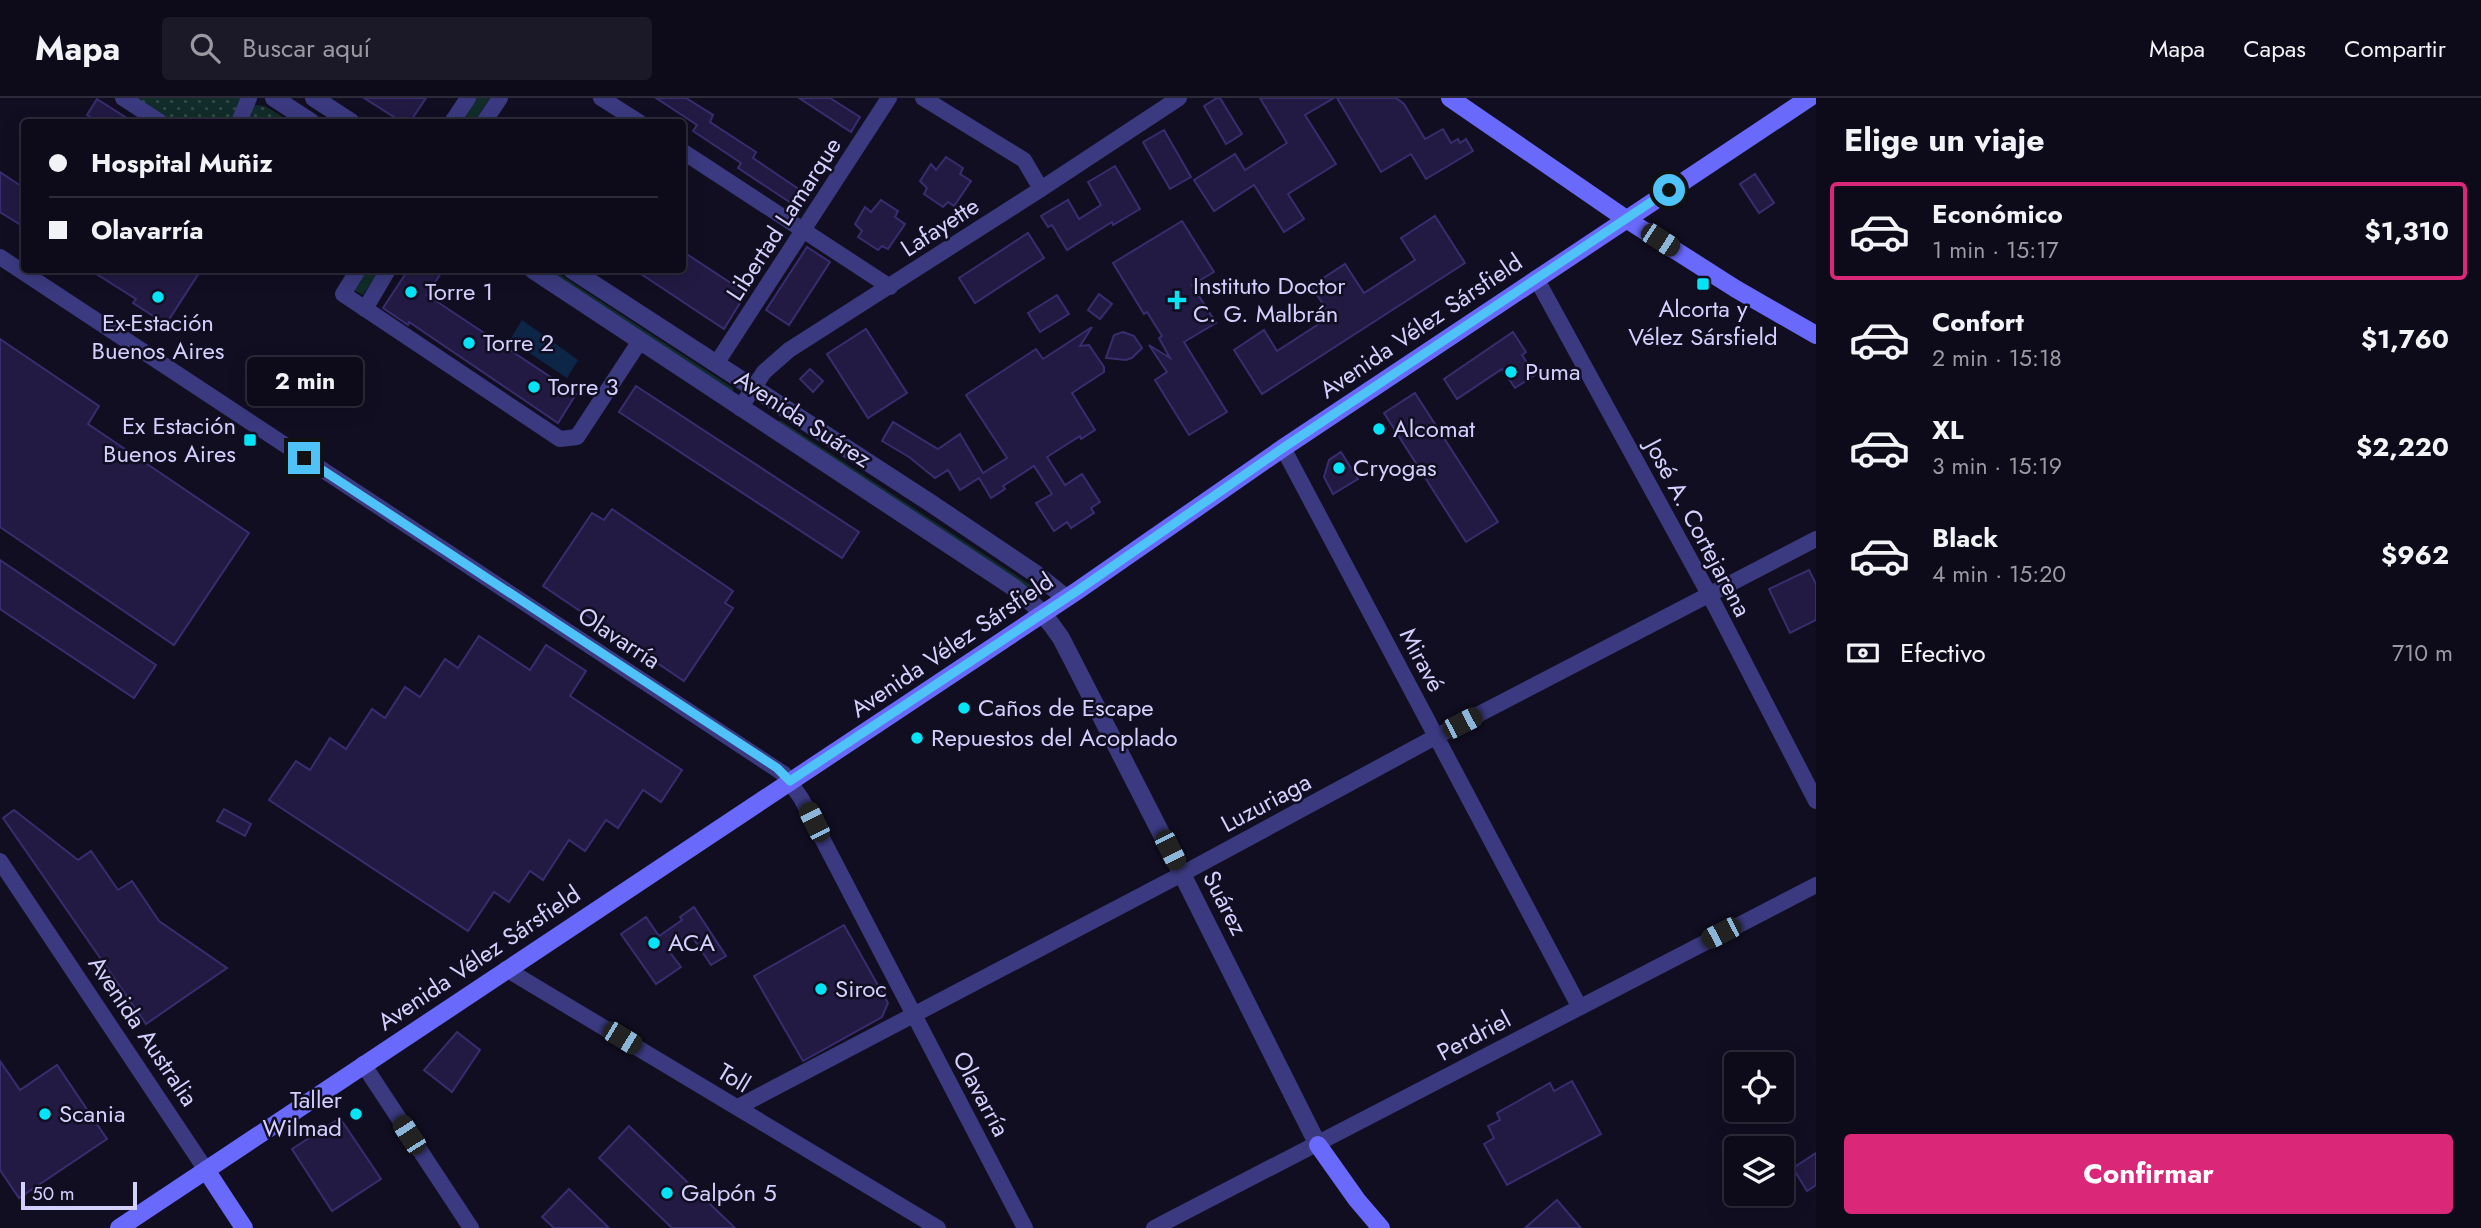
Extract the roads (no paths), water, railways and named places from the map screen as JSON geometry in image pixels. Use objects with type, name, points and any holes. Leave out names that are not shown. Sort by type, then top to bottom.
[{"type":"main road","points":[[1450,98],[1626,219],[1736,289],[1816,335]]},
{"type":"main road","name":"Avenida Vélez Sársfield","points":[[119,1228],[1044,613],[1283,448],[1809,98]]},
{"type":"main road","points":[[1318,1144],[1357,1200],[1381,1228]]},
{"type":"main road","name":"Avenida Australia","points":[[206,1170],[244,1228]]},
{"type":"street","points":[[123,98],[155,119]]},
{"type":"street","points":[[240,119],[249,98]]},
{"type":"street","points":[[274,98],[306,119]]},
{"type":"street","points":[[314,98],[346,119]]},
{"type":"street","points":[[454,119],[468,98]]},
{"type":"street","points":[[486,119],[500,98]]},
{"type":"street","points":[[601,98],[634,119]]},
{"type":"street","name":"Libertad Lamarque","points":[[716,364],[889,98]]},
{"type":"street","points":[[923,98],[1024,160],[1041,189]]},
{"type":"street","name":"Lafayette","points":[[740,408],[764,372],[789,350],[1178,98]]},
{"type":"street","points":[[686,154],[890,287]]},
{"type":"street","name":"Olavarría","points":[[0,257],[21,271]]},
{"type":"street","name":"Olavarría","points":[[24,273],[777,768],[790,781],[1025,1228]]},
{"type":"street","points":[[356,273],[343,294],[560,439],[577,437],[640,341]]},
{"type":"street","points":[[365,309],[384,273]]},
{"type":"street","name":"Avenida Suárez","points":[[538,273],[1013,587],[1044,613]]},
{"type":"street","name":"Avenida Suárez","points":[[577,273],[929,502],[1036,574],[1066,598]]},
{"type":"street","name":"José A. Cortejarena","points":[[1536,278],[1710,596],[1816,801]]},
{"type":"street","name":"Miravé","points":[[1283,448],[1579,1006]]},
{"type":"street","name":"Luzuriaga","points":[[738,1107],[1182,874],[1437,736],[1816,539]]},
{"type":"street","name":"Suárez","points":[[1044,613],[1060,638],[1182,874],[1318,1144]]},
{"type":"street","name":"Avenida Australia","points":[[0,861],[206,1170]]},
{"type":"street","name":"Perdriel","points":[[1154,1228],[1816,885]]},
{"type":"street","name":"Toll","points":[[506,969],[938,1228]]},
{"type":"street","points":[[363,1064],[471,1228]]},
{"type":"water","points":[[522,320],[578,360],[567,378],[510,340]]},
{"type":"place","name":"Alcorta y Vélez Sársfield","points":[[1703,284]]},
{"type":"place","name":"Torre 1","points":[[411,292]]},
{"type":"place","name":"Ex-Estación Buenos Aires","points":[[158,297]]},
{"type":"place","name":"Instituto Doctor C. G. Malbrán","points":[[1177,300]]},
{"type":"place","name":"Torre 2","points":[[469,343]]},
{"type":"place","name":"Puma","points":[[1511,372]]},
{"type":"place","name":"Torre 3","points":[[534,387]]},
{"type":"place","name":"Alcomat","points":[[1379,429]]},
{"type":"place","name":"Ex Estación Buenos Aires","points":[[250,440]]},
{"type":"place","name":"Cryogas","points":[[1339,468]]},
{"type":"place","name":"Caños de Escape","points":[[964,708]]},
{"type":"place","name":"Repuestos del Acoplado","points":[[917,738]]},
{"type":"place","name":"ACA","points":[[654,943]]},
{"type":"place","name":"Siroc","points":[[821,989]]},
{"type":"place","name":"Scania","points":[[45,1114]]},
{"type":"place","name":"Taller Wilmad","points":[[356,1114]]},
{"type":"place","name":"Galpón 5","points":[[667,1193]]}]
